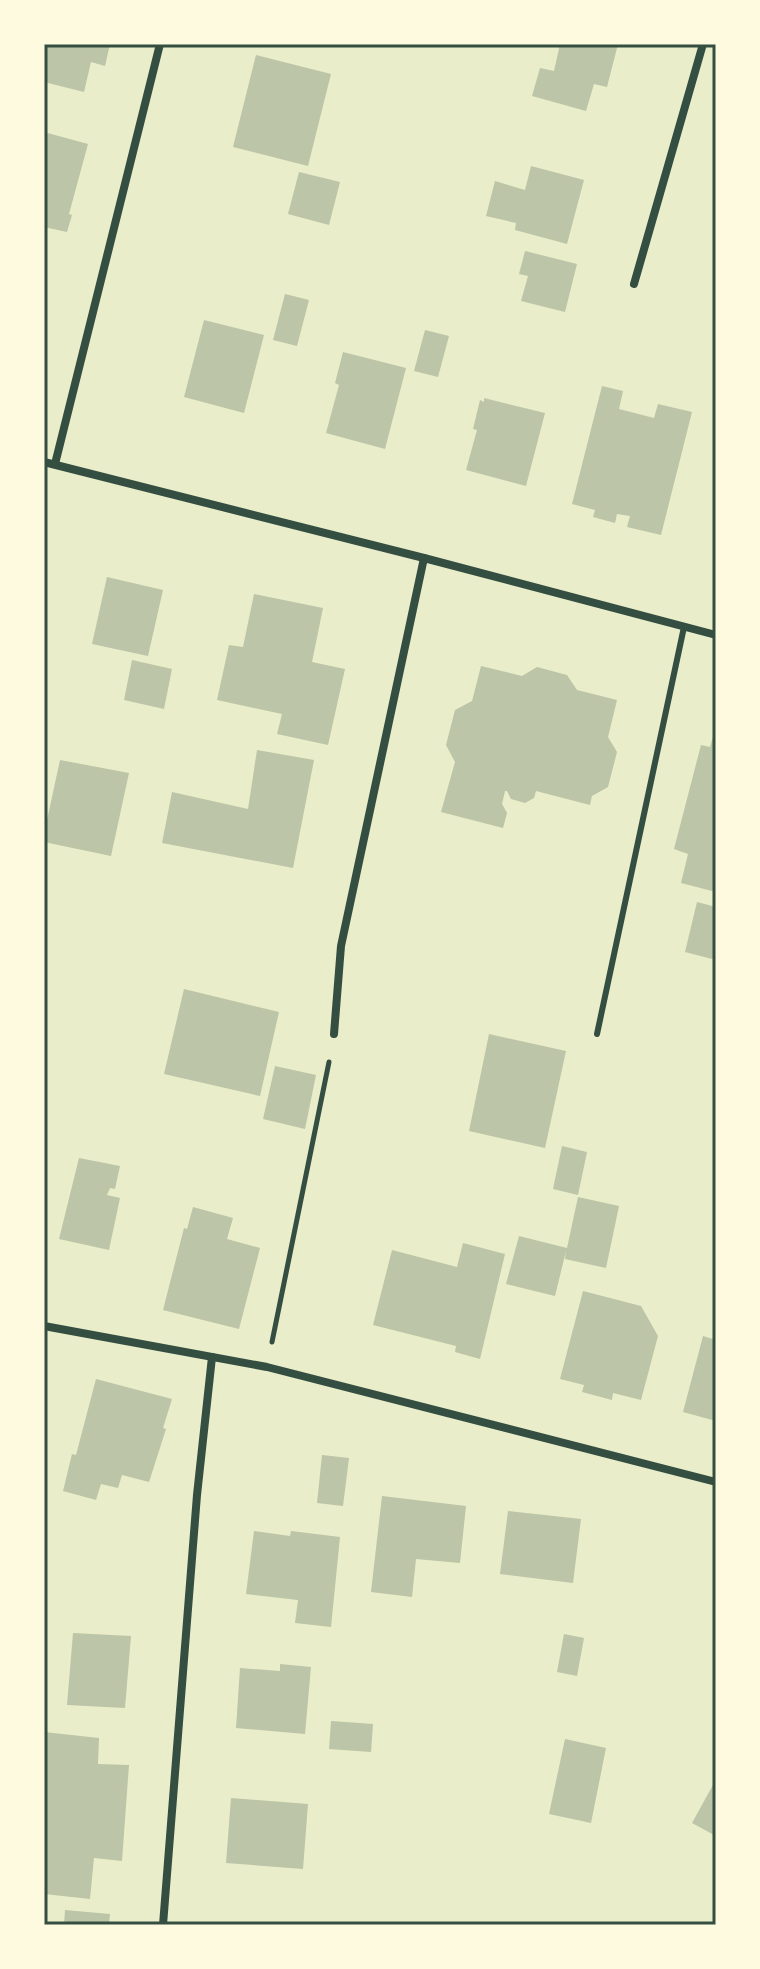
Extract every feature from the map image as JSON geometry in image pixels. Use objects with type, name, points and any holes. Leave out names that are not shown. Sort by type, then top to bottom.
[{"type":"street","points":[[55,464],[160,44]]},
{"type":"street","points":[[634,284],[703,44]]},
{"type":"street","points":[[44,462],[716,635]]},
{"type":"street","points":[[334,1034],[341,946],[424,558]]},
{"type":"street","points":[[44,1326],[267,1367],[716,1482]]},
{"type":"street","points":[[163,1925],[195,1511],[212,1357]]},
{"type":"lane","points":[[597,1034],[684,627]]},
{"type":"path","points":[[267,1367],[334,1034]]},
{"type":"building","points":[[44,44],[110,44],[105,66],[91,62],[84,92],[44,82]]},
{"type":"building","points":[[560,44],[618,44],[607,87],[594,84],[586,111],[532,96],[540,68],[554,71]]},
{"type":"building","points":[[256,55],[331,74],[308,166],[233,147]]},
{"type":"building","points":[[44,132],[88,144],[67,232],[44,227]]},
{"type":"building","points":[[531,166],[584,180],[567,244],[515,230],[516,223],[486,216],[495,181],[525,190]]},
{"type":"building","points":[[299,172],[340,182],[329,225],[288,214]]},
{"type":"building","points":[[525,251],[577,264],[565,312],[521,301],[528,276],[519,274]]},
{"type":"building","points":[[285,294],[309,300],[297,346],[273,340]]},
{"type":"building","points":[[204,320],[264,335],[244,413],[184,397]]},
{"type":"building","points":[[425,330],[449,336],[438,377],[414,371]]},
{"type":"building","points":[[343,352],[406,368],[385,449],[326,433],[339,385],[335,383]]},
{"type":"building","points":[[602,386],[623,391],[619,409],[654,418],[658,404],[692,412],[661,535],[627,527],[630,516],[617,514],[615,523],[593,517],[595,510],[572,504]]},
{"type":"building","points":[[484,398],[545,413],[526,486],[466,470],[477,430],[473,429],[480,400],[484,402]]},
{"type":"building","points":[[107,577],[163,590],[148,656],[92,644]]},
{"type":"building","points":[[254,594],[323,608],[312,662],[345,669],[328,745],[277,734],[282,714],[217,700],[229,645],[243,647]]},
{"type":"building","points":[[132,660],[172,669],[164,709],[124,700]]},
{"type":"building","points":[[481,666],[522,676],[537,667],[567,675],[577,690],[617,700],[608,737],[617,752],[608,787],[592,796],[590,805],[536,791],[534,798],[525,803],[511,799],[505,791],[502,804],[507,813],[503,828],[441,812],[455,762],[446,745],[455,710],[472,701]]},
{"type":"building","points":[[715,730],[716,892],[681,883],[688,854],[674,849],[701,745],[710,747]]},
{"type":"building","points":[[257,750],[314,760],[293,868],[162,843],[172,792],[248,809]]},
{"type":"building","points":[[60,760],[129,773],[111,856],[44,842]]},
{"type":"building","points":[[697,902],[716,907],[716,960],[685,952]]},
{"type":"building","points":[[184,989],[279,1012],[260,1096],[164,1074]]},
{"type":"building","points":[[489,1034],[566,1051],[545,1148],[469,1131]]},
{"type":"building","points":[[275,1066],[316,1075],[305,1129],[263,1119]]},
{"type":"building","points":[[562,1146],[587,1152],[578,1195],[553,1189]]},
{"type":"building","points":[[79,1158],[120,1166],[115,1189],[110,1188],[107,1195],[120,1198],[109,1250],[59,1239]]},
{"type":"building","points":[[578,1197],[619,1206],[606,1268],[565,1259],[566,1251],[555,1296],[506,1284],[519,1236],[567,1248]]},
{"type":"building","points":[[193,1207],[233,1218],[227,1239],[260,1248],[239,1329],[163,1310],[184,1228],[187,1229]]},
{"type":"building","points":[[463,1243],[505,1254],[480,1359],[455,1352],[456,1346],[373,1325],[392,1250],[457,1267]]},
{"type":"building","points":[[583,1291],[641,1306],[658,1336],[641,1400],[613,1393],[612,1400],[582,1392],[584,1385],[560,1379]]},
{"type":"building","points":[[703,1336],[716,1340],[716,1421],[683,1412]]},
{"type":"building","points":[[96,1379],[172,1399],[149,1482],[122,1475],[118,1488],[101,1484],[96,1500],[63,1491]]},
{"type":"building","points":[[322,1455],[349,1458],[343,1506],[317,1503]]},
{"type":"building","points":[[382,1496],[466,1506],[460,1563],[416,1559],[412,1597],[371,1592]]},
{"type":"building","points":[[508,1511],[581,1519],[573,1583],[500,1574]]},
{"type":"building","points":[[254,1531],[290,1536],[291,1531],[340,1537],[331,1627],[295,1623],[298,1600],[246,1594]]},
{"type":"building","points":[[73,1633],[131,1636],[125,1708],[67,1705]]},
{"type":"building","points":[[564,1634],[584,1638],[577,1676],[557,1672]]},
{"type":"building","points":[[280,1664],[311,1667],[305,1734],[236,1728],[240,1668],[280,1671]]},
{"type":"building","points":[[331,1721],[373,1724],[371,1752],[329,1749]]},
{"type":"building","points":[[44,1732],[99,1738],[98,1764],[129,1765],[122,1861],[94,1858],[90,1899],[44,1894]]},
{"type":"building","points":[[565,1739],[606,1748],[591,1823],[549,1814]]},
{"type":"building","points":[[716,1784],[716,1836],[692,1823]]},
{"type":"building","points":[[231,1798],[308,1804],[303,1869],[226,1863]]},
{"type":"building","points":[[65,1910],[110,1914],[109,1925],[64,1925]]}]
